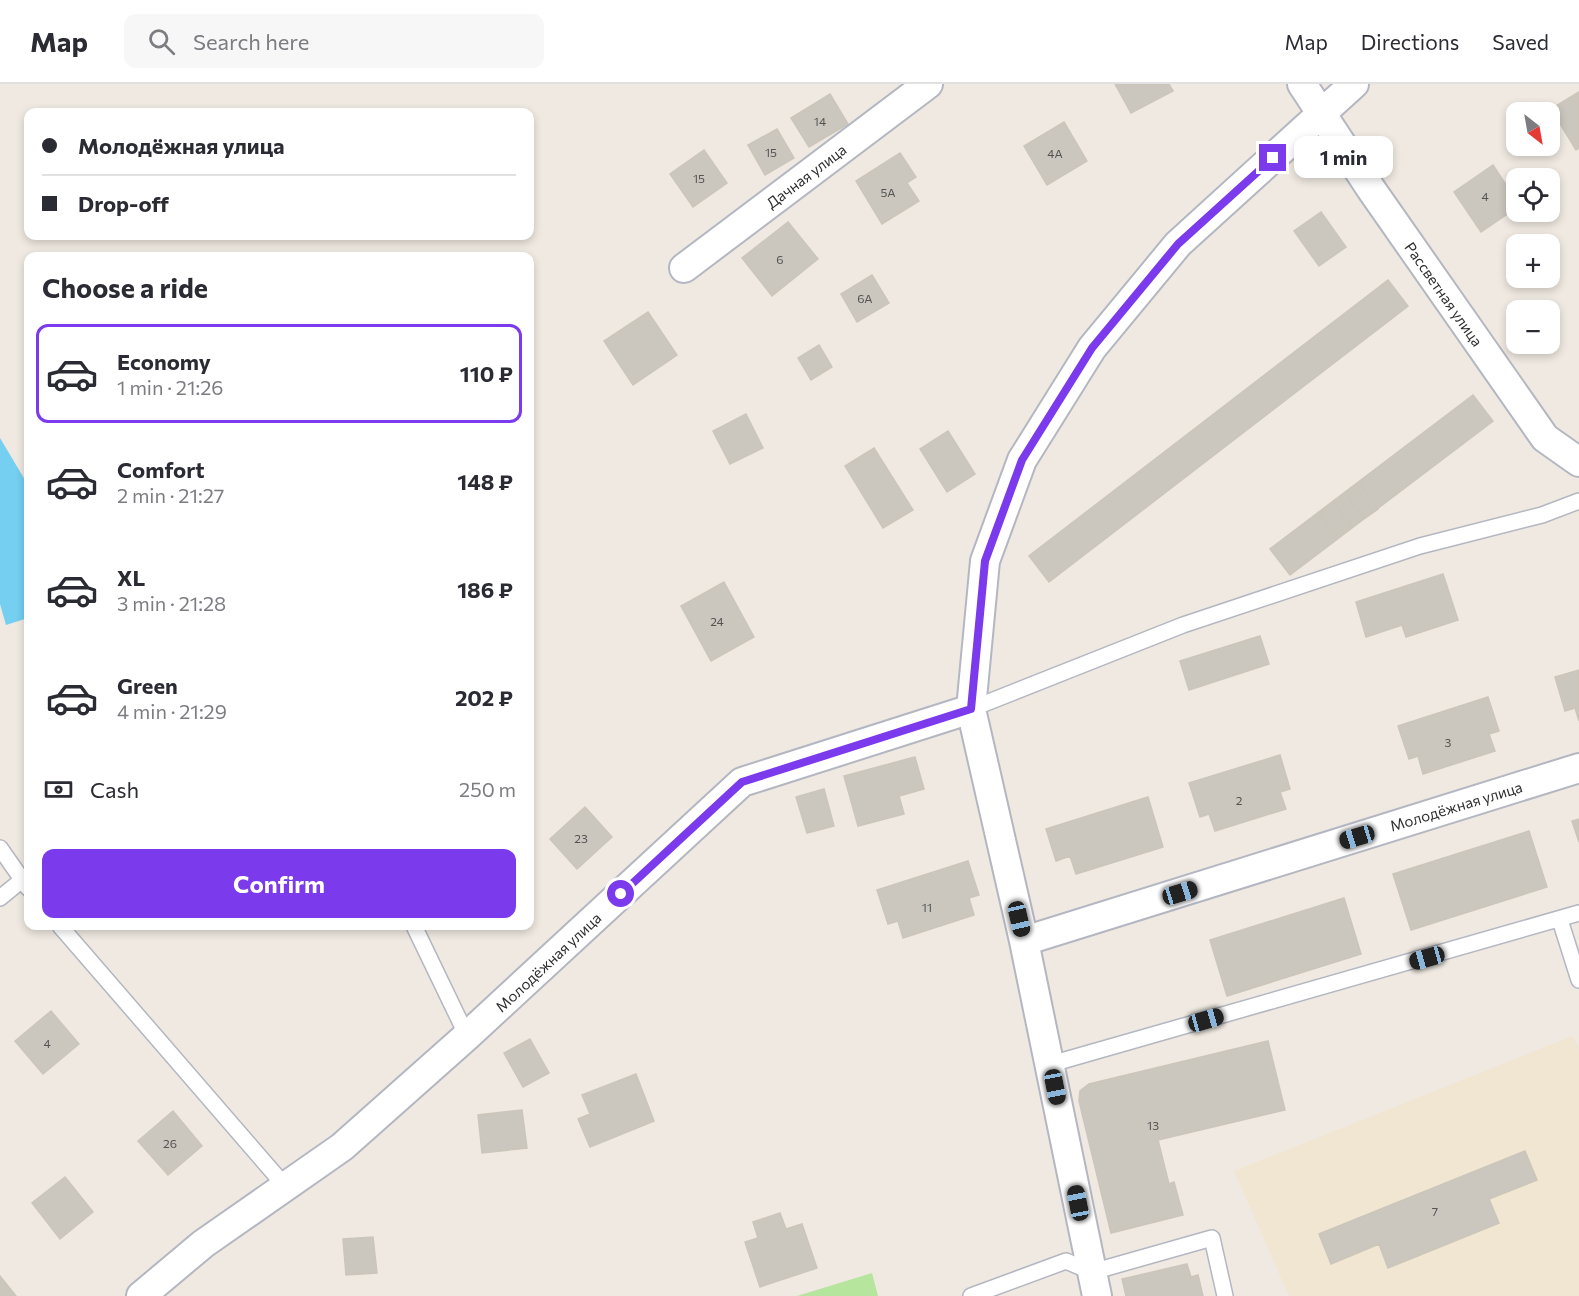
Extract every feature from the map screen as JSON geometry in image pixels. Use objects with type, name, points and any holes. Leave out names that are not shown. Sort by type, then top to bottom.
[{"type":"street","name":"Дачная улица","points":[[684,268],[928,84]]},
{"type":"street","points":[[1302,84],[1321,115]]},
{"type":"street","points":[[1095,1284],[1051,1064],[971,709],[985,561],[1022,460],[1092,348],[1178,244],[1354,84]]},
{"type":"street","name":"Рассветная улица","points":[[1321,115],[1545,438],[1579,462]]},
{"type":"street","name":"Молодёжная улица","points":[[141,1296],[203,1244],[342,1147],[467,1036],[742,782],[971,709]]},
{"type":"street","name":"Молодёжная улица","points":[[1024,941],[1579,768]]},
{"type":"lane","points":[[971,709],[1184,625],[1420,546],[1542,515],[1579,501]]},
{"type":"lane","points":[[0,848],[24,883]]},
{"type":"lane","points":[[0,898],[24,885]]},
{"type":"lane","points":[[1051,1064],[1579,913]]},
{"type":"lane","points":[[1560,920],[1579,980]]},
{"type":"lane","points":[[63,930],[285,1186]]},
{"type":"lane","points":[[416,930],[467,1036]]},
{"type":"lane","points":[[971,1296],[1066,1261],[1095,1284],[1212,1238],[1225,1296]]},
{"type":"shaded area","points":[[1573,1036],[1579,1050],[1579,1296],[1289,1296],[1234,1171]]},
{"type":"green space","points":[[872,1273],[878,1296],[797,1296]]},
{"type":"water","points":[[0,438],[24,478],[24,619],[6,625],[0,604]]},
{"type":"building","points":[[1115,84],[1169,84],[1173,91],[1131,113]]},
{"type":"building","points":[[1579,92],[1579,148],[1576,150],[1560,124],[1560,104]]},
{"type":"building","points":[[830,94],[848,124],[809,147],[791,118]]},
{"type":"building","points":[[1064,122],[1087,161],[1047,185],[1024,146]]},
{"type":"building","points":[[777,129],[794,158],[765,175],[748,145]]},
{"type":"building","points":[[704,150],[727,183],[693,207],[670,174]]},
{"type":"building","points":[[900,153],[916,177],[907,183],[919,201],[882,224],[856,181]]},
{"type":"building","points":[[1493,165],[1506,185],[1506,215],[1481,232],[1454,192]]},
{"type":"building","points":[[1321,212],[1346,247],[1319,266],[1294,231]]},
{"type":"building","points":[[788,222],[818,259],[772,296],[742,258]]},
{"type":"building","points":[[872,275],[889,303],[857,322],[841,294]]},
{"type":"building","points":[[1388,280],[1408,306],[1049,582],[1029,556]]},
{"type":"building","points":[[648,312],[677,355],[633,385],[604,341]]},
{"type":"building","points":[[819,345],[832,367],[811,380],[798,358]]},
{"type":"building","points":[[1473,395],[1493,421],[1290,575],[1270,549]]},
{"type":"building","points":[[746,414],[763,448],[730,464],[713,431]]},
{"type":"building","points":[[948,431],[975,474],[947,492],[920,449]]},
{"type":"building","points":[[874,448],[913,510],[883,528],[845,466]]},
{"type":"building","points":[[1361,486],[1378,509],[1364,519],[1347,496]]},
{"type":"building","points":[[1334,502],[1351,525],[1336,536],[1320,513]]},
{"type":"building","points":[[1443,574],[1458,620],[1406,637],[1402,625],[1366,637],[1356,602]]},
{"type":"building","points":[[724,582],[754,637],[711,661],[681,606]]},
{"type":"building","points":[[1260,636],[1269,664],[1189,690],[1180,661]]},
{"type":"building","points":[[1579,670],[1579,721],[1575,708],[1565,711],[1555,677]]},
{"type":"building","points":[[1488,697],[1499,731],[1489,734],[1495,751],[1423,774],[1418,756],[1409,759],[1398,726]]},
{"type":"building","points":[[1280,755],[1290,789],[1280,792],[1286,809],[1215,831],[1209,814],[1200,817],[1189,783]]},
{"type":"building","points":[[915,757],[924,789],[899,796],[904,814],[858,826],[844,776]]},
{"type":"building","points":[[824,789],[834,826],[807,833],[796,797]]},
{"type":"building","points":[[1148,797],[1163,847],[1076,874],[1070,856],[1056,861],[1046,829]]},
{"type":"building","points":[[585,807],[612,837],[577,869],[550,839]]},
{"type":"building","points":[[1579,819],[1579,842],[1572,821]]},
{"type":"building","points":[[1529,831],[1547,887],[1411,930],[1393,874]]},
{"type":"building","points":[[968,861],[979,895],[969,898],[974,915],[903,938],[898,921],[888,924],[877,890]]},
{"type":"building","points":[[1344,898],[1361,954],[1227,996],[1210,940]]},
{"type":"building","points":[[51,1011],[79,1044],[43,1074],[15,1041]]},
{"type":"building","points":[[530,1039],[549,1073],[523,1087],[504,1053]]},
{"type":"building","points":[[1268,1041],[1285,1110],[1158,1140],[1169,1184],[1174,1182],[1183,1215],[1111,1233],[1079,1101],[1080,1091],[1089,1084]]},
{"type":"building","points":[[636,1074],[654,1121],[590,1147],[578,1119],[590,1114],[582,1095]]},
{"type":"building","points":[[522,1110],[527,1148],[482,1153],[478,1115]]},
{"type":"building","points":[[173,1111],[202,1146],[168,1175],[138,1141]]},
{"type":"building","points":[[1525,1151],[1537,1180],[1489,1199],[1499,1223],[1388,1268],[1379,1244],[1331,1264],[1319,1234]]},
{"type":"building","points":[[65,1177],[93,1212],[60,1239],[32,1203]]},
{"type":"building","points":[[780,1213],[786,1229],[802,1224],[817,1268],[760,1287],[745,1242],[758,1238],[753,1222]]},
{"type":"building","points":[[373,1237],[377,1273],[346,1275],[343,1239]]},
{"type":"building","points":[[1187,1264],[1191,1277],[1198,1275],[1203,1296],[1126,1296],[1122,1279]]},
{"type":"building","points":[[0,1276],[16,1296],[0,1296]]},
{"type":"route","points":[[621,894],[742,782],[971,709],[985,561],[1022,460],[1092,348],[1178,244],[1273,158]]}]
